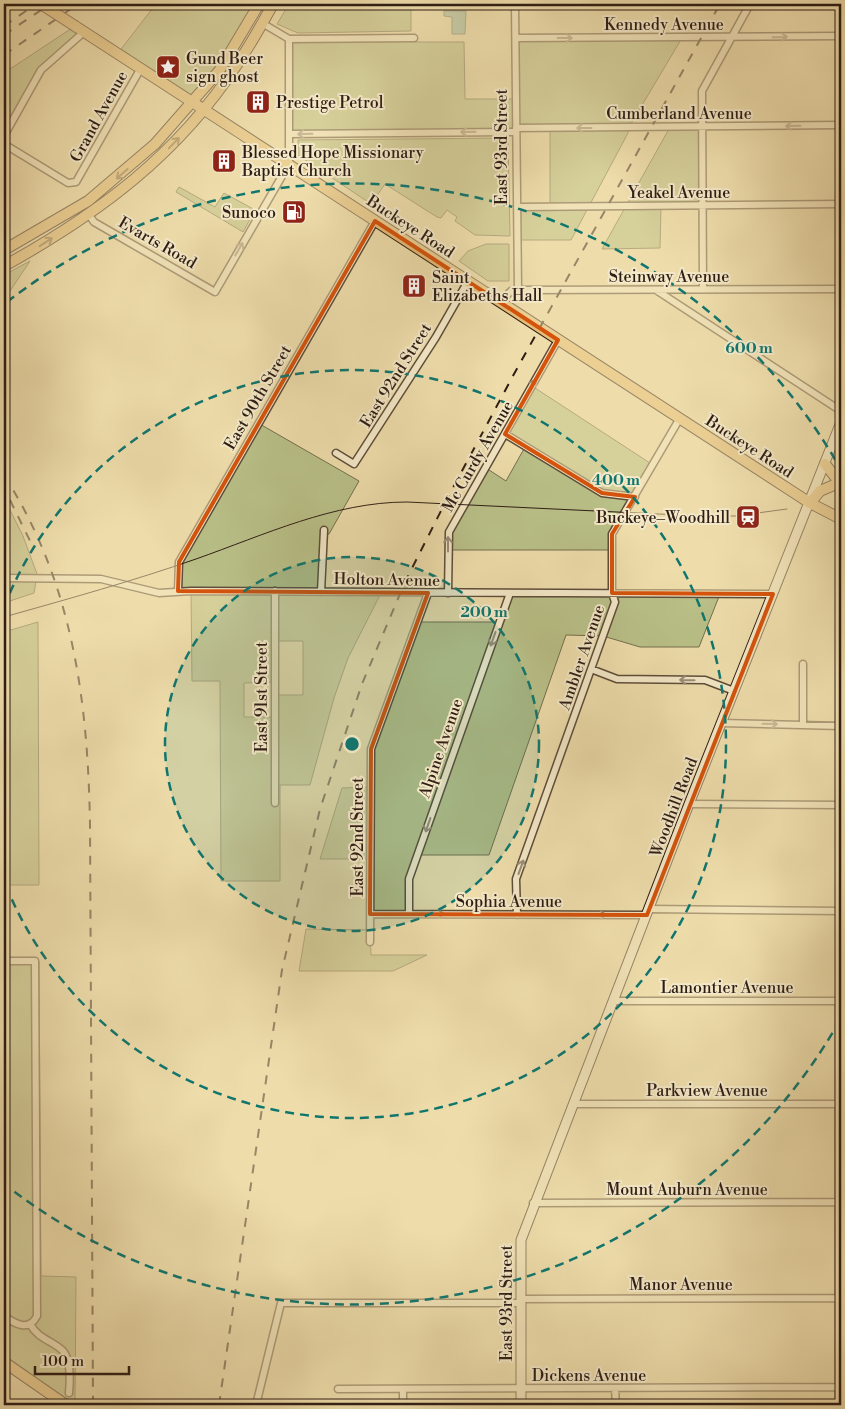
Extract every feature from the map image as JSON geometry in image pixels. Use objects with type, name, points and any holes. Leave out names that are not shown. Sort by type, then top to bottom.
[{"type":"main road","name":"Buckeye Road","points":[[41,4],[810,503],[841,519]]},
{"type":"main road","points":[[4,250],[68,214],[106,187],[155,144],[193,102],[228,58],[259,4]]},
{"type":"main road","points":[[4,266],[89,215],[156,162],[204,109],[238,63],[273,4]]},
{"type":"main road","name":"Woodhill Road","points":[[533,1203],[841,422]]},
{"type":"main road","points":[[810,503],[820,491],[841,482],[826,464]]},
{"type":"main road","name":"East 93rd Street","points":[[521,1405],[521,1240],[533,1203]]},
{"type":"main road","points":[[4,1362],[66,1405]]},
{"type":"street","name":"East 93rd Street","points":[[515,4],[518,290]]},
{"type":"street","points":[[703,290],[703,88],[750,4]]},
{"type":"street","points":[[262,23],[289,39],[414,38]]},
{"type":"street","points":[[4,136],[41,70],[80,29]]},
{"type":"street","name":"Kennedy Avenue","points":[[516,38],[841,36]]},
{"type":"street","points":[[289,39],[289,164]]},
{"type":"street","name":"Grand Avenue","points":[[4,144],[68,183],[76,182],[141,68]]},
{"type":"street","name":"Cumberland Avenue","points":[[289,134],[841,126]]},
{"type":"street","name":"Evarts Road","points":[[89,215],[94,222],[215,292],[289,164]]},
{"type":"street","name":"Yeakel Avenue","points":[[517,206],[841,204]]},
{"type":"street","name":"East 90th Street","points":[[178,591],[179,562],[375,221]]},
{"type":"street","name":"East 92nd Street","points":[[336,453],[354,464],[433,341],[468,281]]},
{"type":"street","points":[[655,289],[841,411]]},
{"type":"street","name":"Steinway Avenue","points":[[518,290],[841,289]]},
{"type":"street","points":[[500,302],[511,291],[518,290]]},
{"type":"street","name":"Mc Curdy Avenue","points":[[448,593],[448,532],[558,340]]},
{"type":"street","name":"Ambler Avenue","points":[[517,914],[516,878],[615,602],[612,593],[612,534],[680,418]]},
{"type":"street","points":[[505,434],[602,493],[635,497]]},
{"type":"street","points":[[321,592],[324,530]]},
{"type":"street","name":"Holton Avenue","points":[[4,578],[101,579],[159,593],[178,591],[274,591],[773,594]]},
{"type":"street","name":"East 91st Street","points":[[274,591],[274,803]]},
{"type":"street","name":"East 92nd Street","points":[[370,942],[371,749],[428,593]]},
{"type":"street","name":"Alpine Avenue","points":[[410,914],[410,879],[510,593]]},
{"type":"street","points":[[803,664],[803,725]]},
{"type":"street","points":[[591,670],[617,679],[705,680],[734,691]]},
{"type":"street","points":[[721,723],[841,726]]},
{"type":"street","points":[[689,804],[841,805]]},
{"type":"street","name":"Sophia Avenue","points":[[370,914],[841,911]]},
{"type":"street","points":[[4,961],[35,961],[37,1316],[30,1324],[17,1325],[4,1316]]},
{"type":"street","name":"Lamontier Avenue","points":[[613,1001],[840,1001]]},
{"type":"street","points":[[840,1001],[840,1405]]},
{"type":"street","name":"Parkview Avenue","points":[[573,1104],[840,1104]]},
{"type":"street","name":"Mount Auburn Avenue","points":[[533,1203],[840,1202]]},
{"type":"street","name":"Manor Avenue","points":[[256,1405],[281,1302],[840,1298]]},
{"type":"street","points":[[30,1324],[36,1334],[63,1352],[67,1361],[69,1393]]},
{"type":"street","name":"Dickens Avenue","points":[[338,1388],[840,1387]]},
{"type":"street","points":[[616,1388],[616,1405]]},
{"type":"street","points":[[403,1389],[403,1405]]},
{"type":"highlighted area","points":[[375,221],[558,340],[505,434],[602,493],[635,497],[612,534],[612,593],[773,594],[647,915],[370,914],[371,749],[428,593],[178,591],[179,562]]},
{"type":"shaded area","points":[[182,4],[259,4],[193,102],[118,53],[152,9],[181,9]]},
{"type":"shaded area","points":[[289,4],[411,4],[411,31],[298,33],[277,24]]},
{"type":"shaded area","points":[[444,11],[466,11],[465,34],[452,34],[452,17],[444,16]]},
{"type":"shaded area","points":[[75,26],[84,32],[44,66],[4,136],[4,73]]},
{"type":"shaded area","points":[[414,38],[414,42],[464,42],[465,99],[516,99],[516,38],[682,38],[629,127],[628,133],[571,240],[517,240],[517,207],[550,206],[550,128],[517,128],[516,132],[289,134],[289,39]]},
{"type":"shaded area","points":[[670,127],[703,127],[702,205],[661,206],[660,248],[602,249]]},
{"type":"shaded area","points":[[508,138],[510,236],[475,235],[455,221],[457,217],[447,210],[441,218],[437,217],[385,184],[371,204],[298,155],[298,140]]},
{"type":"shaded area","points":[[179,187],[215,207],[224,193],[255,210],[243,232],[176,192]]},
{"type":"shaded area","points":[[486,244],[509,244],[509,281],[488,281],[459,261],[468,251]]},
{"type":"shaded area","points":[[30,261],[4,300],[4,275]]},
{"type":"shaded area","points":[[532,386],[653,465],[612,534],[612,550],[448,550],[448,534],[486,468],[506,481],[525,447],[505,434]]},
{"type":"shaded area","points":[[258,423],[359,481],[329,534],[322,535],[321,591],[381,593],[348,658],[334,698],[310,785],[280,785],[280,881],[221,881],[220,681],[192,681],[191,591],[178,591],[178,564]],"holes":[[[274,641],[303,641],[303,695],[274,695],[274,717],[244,717],[244,683],[274,682]]]},
{"type":"shaded area","points":[[4,498],[23,536],[37,574],[34,593],[4,603]]},
{"type":"shaded area","points":[[510,593],[720,594],[699,647],[640,647],[603,636],[566,635],[489,855],[418,855],[409,879],[409,914],[370,914],[370,859],[320,859],[342,788],[371,787],[371,749],[417,622],[499,622]]},
{"type":"shaded area","points":[[38,622],[39,885],[4,885],[4,632]]},
{"type":"shaded area","points":[[306,929],[370,930],[371,955],[427,955],[393,971],[299,971]]},
{"type":"shaded area","points":[[4,961],[39,961],[41,1276],[76,1277],[75,1405],[66,1405],[4,1362]]},
{"type":"tram line","points":[[4,617],[148,575],[273,530],[326,514],[380,503],[407,502],[701,516],[735,516],[787,509]]},
{"type":"railway","points":[[4,26],[36,4]]},
{"type":"railway","points":[[4,35],[50,4]]},
{"type":"railway","points":[[4,55],[78,4]]},
{"type":"railway","points":[[219,1405],[282,970],[320,809],[362,684],[405,582],[448,497],[514,374],[720,4]]},
{"type":"railway","points":[[4,475],[27,516],[46,558],[61,601],[72,644],[80,688],[85,734],[89,779],[90,826],[93,1405]]},
{"type":"railway","points":[[10,500],[32,545]]},
{"type":"place","name":"Gund Beer sign ghost","points":[[168,67]]},
{"type":"place","name":"Prestige Petrol","points":[[258,102]]},
{"type":"place","name":"Blessed Hope Missionary Baptist Church","points":[[224,161]]},
{"type":"place","name":"Sunoco","points":[[294,212]]},
{"type":"place","name":"Saint Elizabeths Hall","points":[[414,286]]},
{"type":"place","name":"Buckeye–Woodhill","points":[[748,517]]}]
